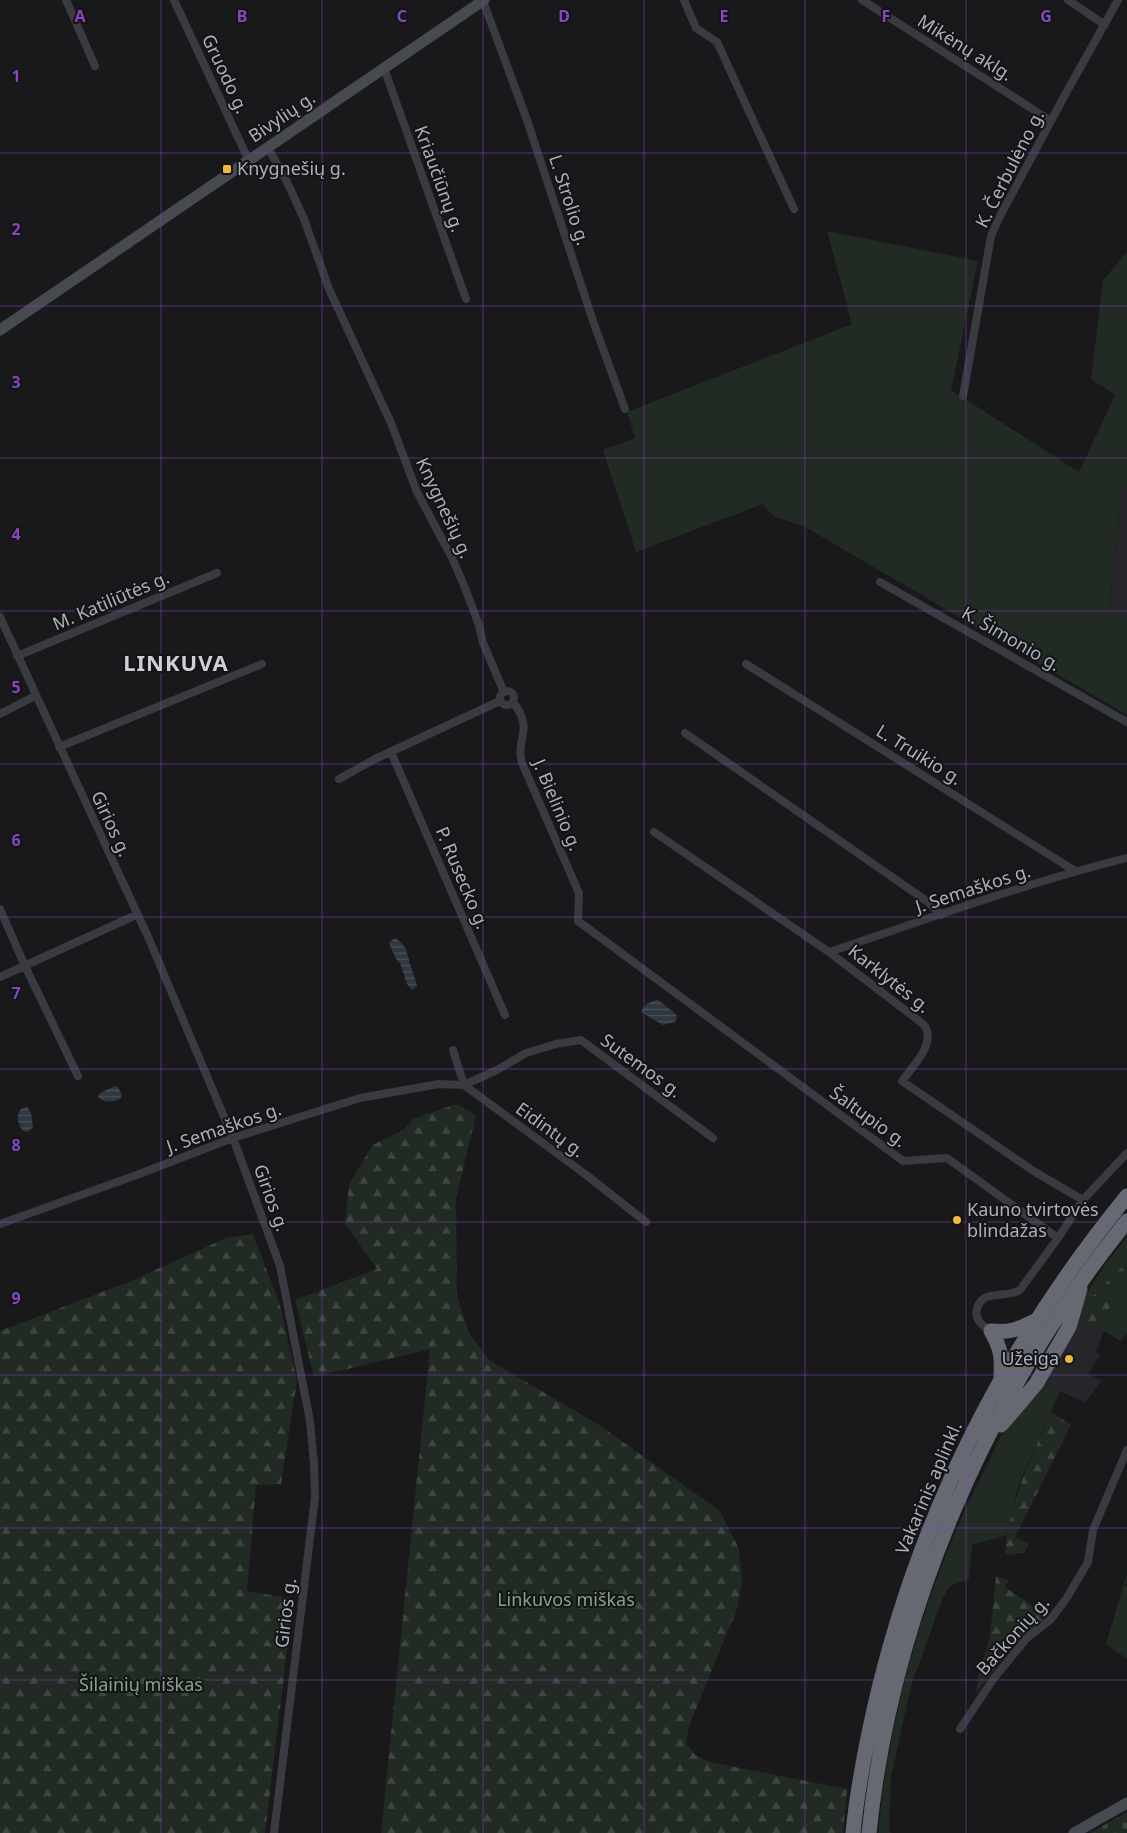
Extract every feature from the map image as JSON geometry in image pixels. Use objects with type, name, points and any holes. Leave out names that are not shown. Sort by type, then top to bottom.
[{"type":"highway","name":"Vakarinis aplinkl.","points":[[853,1833],[868,1739],[885,1663],[905,1596],[946,1490],[1001,1379],[1037,1320],[1085,1250],[1127,1196]]},
{"type":"highway","name":"Vakarinis aplinkl.","points":[[869,1833],[882,1743],[899,1669],[944,1533],[985,1443],[1036,1384],[1069,1327],[1082,1280],[1127,1221]]},
{"type":"highway","points":[[991,1331],[1006,1332],[1017,1330],[1037,1320]]},
{"type":"highway","points":[[991,1331],[1000,1347],[1002,1358],[1001,1379]]},
{"type":"street","points":[[66,0],[95,66]]},
{"type":"street","name":"Gruodo g.","points":[[174,0],[249,160]]},
{"type":"street","points":[[684,0],[696,28],[717,42],[794,209]]},
{"type":"street","name":"Mikėnų aklg.","points":[[862,0],[1052,121]]},
{"type":"street","points":[[1068,0],[1105,25]]},
{"type":"street","name":"K. Čerbulėno g.","points":[[963,396],[991,236],[1118,0]]},
{"type":"street","name":"Bivylių g.","points":[[0,330],[483,1]]},
{"type":"street","name":"L. Strolio g.","points":[[483,1],[527,120],[594,324],[625,409]]},
{"type":"street","name":"Kriaučiūnų g.","points":[[384,68],[466,299]]},
{"type":"street","name":"Knygnešių g.","points":[[268,148],[287,182],[304,219],[329,288],[390,423],[417,492],[453,560],[479,624],[483,643],[504,692],[509,691],[513,694],[513,702]]},
{"type":"street","name":"M. Katiliūtės g.","points":[[17,656],[217,573]]},
{"type":"street","name":"K. Šimonio g.","points":[[880,582],[1127,722]]},
{"type":"street","name":"Girios g.","points":[[0,617],[136,915],[149,939],[233,1138],[280,1266],[310,1421],[315,1497],[274,1833]]},
{"type":"street","points":[[59,747],[262,664]]},
{"type":"street","name":"L. Truikio g.","points":[[746,664],[1076,871]]},
{"type":"street","points":[[500,701],[500,696],[504,692]]},
{"type":"street","points":[[0,714],[35,696]]},
{"type":"street","points":[[500,701],[508,706],[513,702]]},
{"type":"street","points":[[339,779],[391,752],[500,701]]},
{"type":"street","name":"J. Bielinio g.","points":[[513,702],[525,725],[520,754],[522,763],[578,893],[578,921]]},
{"type":"street","points":[[685,733],[928,902],[941,915]]},
{"type":"street","name":"P. Rusecko g.","points":[[391,752],[505,1015]]},
{"type":"street","name":"Karklytės g.","points":[[654,832],[829,952],[926,1028],[928,1038],[925,1049],[902,1080],[1035,1172],[1082,1200]]},
{"type":"street","name":"J. Semaškos g.","points":[[829,952],[1076,871],[1127,858]]},
{"type":"street","points":[[0,909],[78,1076]]},
{"type":"street","points":[[0,977],[136,915]]},
{"type":"street","name":"Šaltupio g.","points":[[578,921],[903,1161],[947,1158],[1058,1238]]},
{"type":"street","name":"Sutemos g.","points":[[464,1086],[526,1053],[556,1044],[581,1040],[713,1138]]},
{"type":"street","points":[[453,1050],[464,1086]]},
{"type":"street","name":"J. Semaškos g.","points":[[0,1222],[134,1176],[233,1138],[360,1098],[440,1084],[464,1086]]},
{"type":"street","name":"Eidintų g.","points":[[464,1086],[585,1174],[646,1222]]},
{"type":"street","points":[[991,1331],[978,1320],[977,1307],[982,1300],[988,1296],[1014,1294],[1020,1290],[1058,1238],[1082,1200],[1127,1153]]},
{"type":"street","name":"Bačkonių g.","points":[[960,1729],[994,1678],[1027,1638],[1051,1619],[1066,1599],[1088,1562],[1093,1530],[1126,1452]]},
{"type":"street","points":[[1074,1833],[1127,1803]]},
{"type":"shaded area","points":[[1122,486],[1127,487],[1127,615],[1109,610]]},
{"type":"shaded area","points":[[395,938],[400,941],[407,952],[417,986],[412,990],[407,984],[400,963],[396,959],[389,943]]},
{"type":"shaded area","points":[[658,1000],[676,1014],[675,1022],[663,1025],[641,1012],[648,1003]]},
{"type":"shaded area","points":[[115,1086],[118,1087],[122,1095],[120,1099],[109,1101],[98,1097],[100,1093]]},
{"type":"shaded area","points":[[27,1107],[31,1113],[33,1127],[28,1132],[23,1131],[18,1117],[21,1109]]},
{"type":"shaded area","points":[[1078,1315],[1104,1331],[1096,1352],[1100,1354],[1088,1374],[1102,1381],[1085,1402],[1049,1387],[1026,1401],[1019,1397],[1067,1317]]},
{"type":"green space","points":[[827,231],[978,261],[951,390],[1079,472],[1115,395],[1091,379],[1103,280],[1127,252],[1127,487],[1122,486],[1109,610],[1127,615],[1127,715],[805,527],[773,516],[763,504],[636,552],[603,450],[635,438],[627,412],[852,324]]},
{"type":"green space","name":"Linkuvos miškas","points":[[456,1104],[476,1115],[456,1198],[457,1296],[469,1333],[489,1360],[599,1425],[720,1511],[739,1549],[742,1582],[737,1609],[689,1726],[686,1743],[695,1755],[710,1762],[847,1789],[843,1833],[381,1833],[430,1349],[314,1377],[295,1300],[377,1269],[345,1224],[349,1184],[373,1145],[403,1130],[413,1119]]},
{"type":"green space","name":"Šilainių miškas","points":[[253,1234],[280,1305],[297,1381],[281,1484],[256,1485],[247,1591],[293,1599],[265,1833],[0,1833],[0,1331],[131,1281],[226,1238]]},
{"type":"green space","points":[[1127,1237],[1127,1262],[1091,1298],[1087,1321],[1078,1315],[1078,1308],[1106,1263]]},
{"type":"green space","points":[[1127,1262],[1127,1277],[1110,1297],[1109,1319],[1105,1323],[1104,1331],[1087,1321],[1091,1298]]},
{"type":"green space","points":[[1127,1277],[1127,1334],[1120,1341],[1104,1331],[1105,1323],[1109,1319],[1110,1297]]},
{"type":"green space","points":[[1049,1387],[1060,1391],[1018,1486],[1007,1535],[972,1545],[969,1579],[950,1586],[942,1600],[911,1686],[891,1778],[889,1828],[891,1833],[878,1833],[891,1741],[901,1695],[928,1604],[944,1560],[962,1517],[1004,1429],[1022,1407]]},
{"type":"green space","points":[[1051,1412],[1071,1425],[1015,1537],[1029,1544],[1024,1553],[1005,1555],[1007,1536],[1016,1499],[1028,1464]]},
{"type":"green space","points":[[1127,1573],[1127,1583],[1124,1585],[1127,1586],[1127,1659],[1106,1644]]},
{"type":"green space","points":[[996,1576],[1009,1580],[1005,1587],[1048,1616],[1016,1643],[976,1693],[979,1673],[990,1637]]},
{"type":"green space","points":[[1127,1812],[1127,1833],[1090,1833]]},
{"type":"place","name":"Knygnešių g.","points":[[227,169]]},
{"type":"place","name":"Kauno tvirtovės blindažas","points":[[957,1220]]},
{"type":"place","name":"Užeiga","points":[[1069,1359]]},
{"type":"district","name":"LINKUVA","points":[[176,663]]}]
